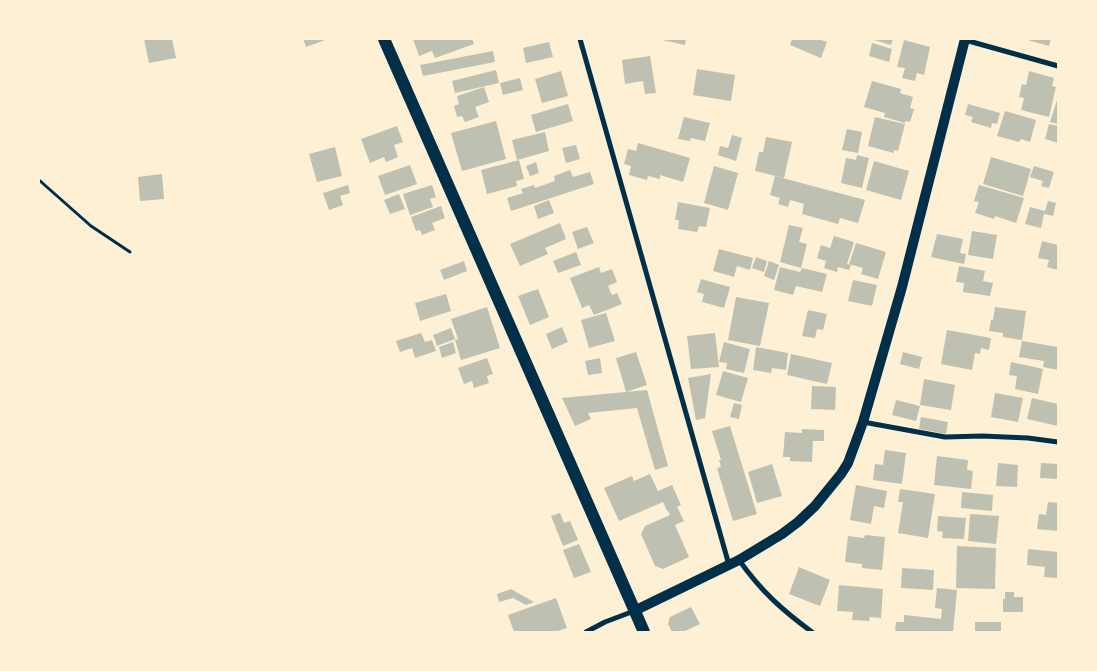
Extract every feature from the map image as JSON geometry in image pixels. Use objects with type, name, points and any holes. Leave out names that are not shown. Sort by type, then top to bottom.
[{"type":"main road","points":[[384,39],[644,632]]},
{"type":"main road","points":[[634,611],[740,560],[782,534],[815,506],[841,474],[848,462],[863,422],[902,287],[965,39]]},
{"type":"street","points":[[580,39],[729,565]]},
{"type":"street","points":[[965,39],[1058,66]]},
{"type":"street","points":[[863,422],[945,437],[1028,438],[1058,442]]},
{"type":"street","points":[[740,560],[752,578],[779,606],[812,632]]},
{"type":"street","points":[[586,632],[605,622],[634,611]]},
{"type":"path","points":[[39,180],[91,226],[130,252]]},
{"type":"building","points":[[144,39],[172,39],[176,58],[149,63]]},
{"type":"building","points":[[303,39],[328,39],[306,47]]},
{"type":"building","points":[[413,39],[472,39],[474,44],[435,58],[432,51],[419,56]]},
{"type":"building","points":[[658,39],[686,39],[685,45]]},
{"type":"building","points":[[792,39],[818,39],[827,42],[821,58],[790,45]]},
{"type":"building","points":[[871,39],[893,39],[891,45]]},
{"type":"building","points":[[1024,39],[1051,39],[1049,46]]},
{"type":"building","points":[[904,40],[930,47],[924,75],[917,73],[915,81],[902,78],[905,68],[897,67]]},
{"type":"building","points":[[549,42],[553,57],[526,63],[523,48]]},
{"type":"building","points":[[872,43],[892,49],[889,62],[869,56]]},
{"type":"building","points":[[493,51],[495,62],[423,76],[420,65]]},
{"type":"building","points":[[650,56],[656,93],[645,94],[643,81],[625,84],[622,60]]},
{"type":"building","points":[[697,69],[735,75],[731,101],[693,95]]},
{"type":"building","points":[[496,70],[499,83],[455,93],[452,81]]},
{"type":"building","points":[[561,71],[568,96],[542,103],[535,79]]},
{"type":"building","points":[[1029,71],[1054,78],[1052,86],[1056,87],[1049,117],[1021,110],[1024,98],[1019,97],[1022,84],[1026,85]]},
{"type":"building","points":[[520,78],[523,90],[503,95],[500,83]]},
{"type":"building","points":[[872,81],[901,89],[900,93],[913,97],[910,108],[914,109],[910,122],[906,121],[905,123],[884,117],[885,113],[864,107]]},
{"type":"building","points":[[484,87],[489,102],[475,107],[479,117],[465,122],[462,116],[457,117],[454,106],[459,104],[457,96]]},
{"type":"building","points":[[1058,97],[1058,124],[1050,122]]},
{"type":"building","points":[[568,104],[573,121],[536,132],[531,115]]},
{"type":"building","points":[[968,104],[1000,113],[997,124],[992,123],[991,128],[971,122],[973,117],[965,115]]},
{"type":"building","points":[[1005,111],[1036,120],[1030,142],[1021,139],[1019,142],[997,136]]},
{"type":"building","points":[[684,117],[710,123],[705,141],[691,138],[690,141],[678,139]]},
{"type":"building","points":[[875,117],[905,124],[898,151],[894,150],[894,153],[868,146]]},
{"type":"building","points":[[496,121],[506,159],[462,171],[451,133]]},
{"type":"building","points":[[1049,124],[1058,126],[1058,143],[1045,139]]},
{"type":"building","points":[[397,126],[403,142],[394,145],[398,157],[386,162],[384,157],[370,163],[361,139]]},
{"type":"building","points":[[847,129],[862,132],[858,153],[842,150]]},
{"type":"building","points":[[545,132],[549,151],[517,160],[512,140]]},
{"type":"building","points":[[732,135],[742,138],[736,161],[718,155],[720,146],[728,148]]},
{"type":"building","points":[[766,137],[792,142],[784,178],[755,171],[759,152],[763,152]]},
{"type":"building","points":[[638,143],[690,158],[683,182],[660,175],[660,179],[648,176],[647,180],[629,175],[631,166],[624,164],[628,149],[636,151]]},
{"type":"building","points":[[576,145],[580,159],[566,163],[562,148]]},
{"type":"building","points":[[335,147],[342,176],[317,182],[309,154]]},
{"type":"building","points":[[857,155],[869,158],[862,188],[841,183],[846,158],[856,160]]},
{"type":"building","points":[[991,157],[1031,169],[1023,196],[983,184]]},
{"type":"building","points":[[519,160],[524,179],[516,181],[517,186],[487,194],[481,170]]},
{"type":"building","points":[[874,161],[909,171],[901,200],[866,190]]},
{"type":"building","points":[[536,162],[539,173],[530,176],[526,166]]},
{"type":"building","points":[[410,165],[417,184],[385,195],[378,176]]},
{"type":"building","points":[[714,166],[738,173],[728,210],[704,203]]},
{"type":"building","points":[[1034,166],[1054,172],[1049,188],[1041,186],[1043,181],[1030,177]]},
{"type":"building","points":[[570,170],[573,177],[590,172],[594,184],[511,211],[507,198],[523,193],[521,189],[534,185],[535,188],[555,181],[554,176]]},
{"type":"building","points":[[162,174],[164,199],[140,201],[138,177]]},
{"type":"building","points":[[775,176],[865,200],[858,223],[840,218],[838,224],[802,214],[804,204],[790,200],[788,207],[778,204],[780,198],[770,195]]},
{"type":"building","points":[[348,185],[350,193],[340,196],[343,205],[329,210],[323,193]]},
{"type":"building","points":[[432,185],[436,197],[430,199],[433,207],[410,215],[403,194]]},
{"type":"building","points":[[979,185],[1024,198],[1016,223],[995,216],[994,219],[975,213],[979,202],[974,201]]},
{"type":"building","points":[[399,194],[405,209],[390,214],[384,200]]},
{"type":"building","points":[[549,200],[554,213],[538,219],[534,206]]},
{"type":"building","points":[[1048,201],[1056,203],[1053,216],[1044,214],[1041,228],[1025,224],[1030,207],[1045,211]]},
{"type":"building","points":[[678,202],[710,208],[706,227],[699,226],[697,232],[678,229],[679,220],[675,220]]},
{"type":"building","points":[[441,206],[445,218],[432,223],[435,230],[422,235],[420,230],[416,231],[411,217]]},
{"type":"building","points":[[560,223],[566,239],[545,248],[548,254],[520,266],[510,244]]},
{"type":"building","points":[[789,225],[803,228],[799,242],[807,244],[801,268],[780,262]]},
{"type":"building","points":[[587,227],[594,243],[578,249],[572,232]]},
{"type":"building","points":[[972,231],[997,235],[993,259],[968,255]]},
{"type":"building","points":[[937,234],[963,239],[960,253],[966,254],[964,264],[931,257]]},
{"type":"building","points":[[834,236],[854,242],[847,264],[851,265],[849,270],[838,267],[837,272],[824,268],[826,261],[817,258],[821,245],[830,248]]},
{"type":"building","points":[[1042,241],[1058,245],[1058,270],[1047,267],[1049,260],[1038,258]]},
{"type":"building","points":[[856,243],[886,252],[878,279],[861,274],[863,268],[849,264]]},
{"type":"building","points":[[719,249],[753,258],[750,270],[737,266],[734,277],[713,271]]},
{"type":"building","points":[[576,252],[581,265],[558,273],[553,261]]},
{"type":"building","points":[[756,257],[767,261],[764,272],[752,268]]},
{"type":"building","points":[[464,261],[467,271],[444,280],[440,270]]},
{"type":"building","points":[[769,261],[779,265],[774,280],[764,276]]},
{"type":"building","points":[[959,266],[985,271],[983,281],[993,283],[990,296],[963,292],[964,283],[956,282]]},
{"type":"building","points":[[599,267],[601,273],[612,269],[617,282],[608,286],[612,295],[617,293],[622,304],[594,315],[589,305],[582,308],[570,278]]},
{"type":"building","points":[[780,267],[800,272],[802,268],[827,274],[822,292],[796,286],[793,295],[774,290]]},
{"type":"building","points":[[701,279],[730,287],[724,308],[702,302],[704,294],[697,292]]},
{"type":"building","points":[[853,280],[877,285],[872,306],[848,301]]},
{"type":"building","points":[[538,289],[549,317],[530,325],[518,296]]},
{"type":"building","points":[[446,294],[451,311],[420,321],[415,303]]},
{"type":"building","points":[[736,297],[769,303],[760,346],[728,340]]},
{"type":"building","points":[[487,307],[500,348],[461,360],[455,340],[458,339],[451,319]]},
{"type":"building","points":[[995,307],[1026,311],[1022,340],[1003,337],[1003,333],[989,331]]},
{"type":"building","points":[[808,310],[827,314],[823,330],[817,329],[815,338],[802,336]]},
{"type":"building","points":[[606,313],[615,341],[589,348],[581,320]]},
{"type":"building","points":[[562,327],[568,342],[552,349],[546,334]]},
{"type":"building","points":[[451,328],[455,339],[437,346],[433,335]]},
{"type":"building","points":[[947,330],[991,338],[989,350],[981,348],[980,354],[975,353],[972,370],[941,364]]},
{"type":"building","points":[[421,333],[425,342],[432,340],[436,351],[415,358],[412,348],[400,352],[396,341]]},
{"type":"building","points":[[715,333],[719,367],[691,369],[687,336]]},
{"type":"building","points":[[1022,341],[1058,347],[1058,370],[1043,367],[1044,361],[1019,357]]},
{"type":"building","points":[[453,342],[456,353],[442,358],[439,347]]},
{"type":"building","points":[[724,342],[750,349],[744,373],[726,369],[727,363],[719,362]]},
{"type":"building","points":[[756,347],[788,353],[786,370],[772,368],[771,373],[753,370]]},
{"type":"building","points":[[636,352],[647,385],[626,392],[616,358]]},
{"type":"building","points":[[903,352],[922,357],[919,369],[900,364]]},
{"type":"building","points":[[791,354],[832,363],[827,384],[787,375]]},
{"type":"building","points":[[487,358],[493,374],[487,376],[489,383],[474,388],[472,381],[464,384],[458,368]]},
{"type":"building","points":[[600,358],[602,373],[588,375],[585,361]]},
{"type":"building","points":[[1011,362],[1043,369],[1038,394],[1015,389],[1017,376],[1009,375]]},
{"type":"building","points":[[723,371],[748,378],[741,402],[716,395]]},
{"type":"building","points":[[711,374],[705,418],[696,420],[688,378]]},
{"type":"building","points":[[924,379],[955,385],[951,410],[920,405]]},
{"type":"building","points":[[812,386],[836,387],[835,410],[811,409]]},
{"type":"building","points":[[647,390],[668,466],[655,470],[637,408],[588,413],[591,419],[575,426],[562,398]]},
{"type":"building","points":[[995,393],[1023,398],[1018,422],[991,417]]},
{"type":"building","points":[[1032,398],[1058,404],[1058,426],[1027,419]]},
{"type":"building","points":[[896,400],[920,406],[916,421],[892,415]]},
{"type":"building","points":[[734,403],[742,405],[739,419],[730,417]]},
{"type":"building","points":[[921,417],[948,422],[946,434],[919,429]]},
{"type":"building","points":[[730,426],[757,514],[733,521],[717,468],[721,467],[719,460],[721,460],[712,431]]},
{"type":"building","points":[[802,429],[824,430],[824,441],[813,441],[812,462],[790,461],[790,457],[783,457],[785,432],[802,433]]},
{"type":"building","points":[[885,450],[906,453],[902,484],[873,480],[875,464],[883,465]]},
{"type":"building","points":[[937,456],[968,460],[967,470],[973,471],[971,489],[934,485]]},
{"type":"building","points":[[998,463],[1018,465],[1017,487],[996,486]]},
{"type":"building","points":[[1041,463],[1058,464],[1058,479],[1040,478]]},
{"type":"building","points":[[772,464],[782,496],[757,503],[748,472]]},
{"type":"building","points":[[650,474],[658,491],[672,485],[681,505],[677,507],[684,521],[675,525],[689,557],[663,569],[655,566],[641,534],[645,526],[670,515],[663,502],[619,521],[604,488],[632,476],[634,481]]},
{"type":"building","points":[[856,485],[887,491],[884,508],[874,506],[871,524],[850,520]]},
{"type":"building","points":[[900,489],[935,494],[928,538],[898,533],[903,502],[898,502]]},
{"type":"building","points":[[962,492],[993,495],[992,511],[961,508]]},
{"type":"building","points":[[1048,502],[1058,503],[1058,531],[1037,529],[1039,514],[1046,515]]},
{"type":"building","points":[[560,513],[564,523],[570,521],[578,540],[563,546],[551,516]]},
{"type":"building","points":[[970,514],[999,516],[996,544],[968,541]]},
{"type":"building","points":[[938,516],[966,518],[964,539],[942,538],[943,532],[937,531]]},
{"type":"building","points":[[865,535],[885,537],[882,570],[862,568],[862,564],[845,562],[848,536],[864,538]]},
{"type":"building","points":[[579,544],[591,572],[574,578],[563,550]]},
{"type":"building","points":[[957,546],[996,548],[995,589],[956,588]]},
{"type":"building","points":[[1028,549],[1058,552],[1058,578],[1044,577],[1045,567],[1027,565]]},
{"type":"building","points":[[799,567],[830,580],[820,606],[789,594]]},
{"type":"building","points":[[902,568],[934,570],[933,590],[901,588]]},
{"type":"building","points":[[839,585],[883,589],[881,618],[870,617],[869,621],[852,620],[853,612],[837,611]]},
{"type":"building","points":[[937,588],[957,590],[953,632],[895,632],[896,622],[904,622],[904,615],[941,619],[942,609],[935,608]]},
{"type":"building","points":[[511,589],[534,602],[526,605],[513,598],[499,602],[497,594]]},
{"type":"building","points":[[1005,592],[1014,592],[1014,597],[1023,597],[1023,612],[1003,612]]},
{"type":"building","points":[[556,598],[567,628],[555,632],[514,632],[508,615]]},
{"type":"building","points":[[691,607],[700,624],[683,632],[672,632],[668,624],[670,617]]},
{"type":"building","points":[[975,622],[1001,622],[1001,632],[975,632]]}]
